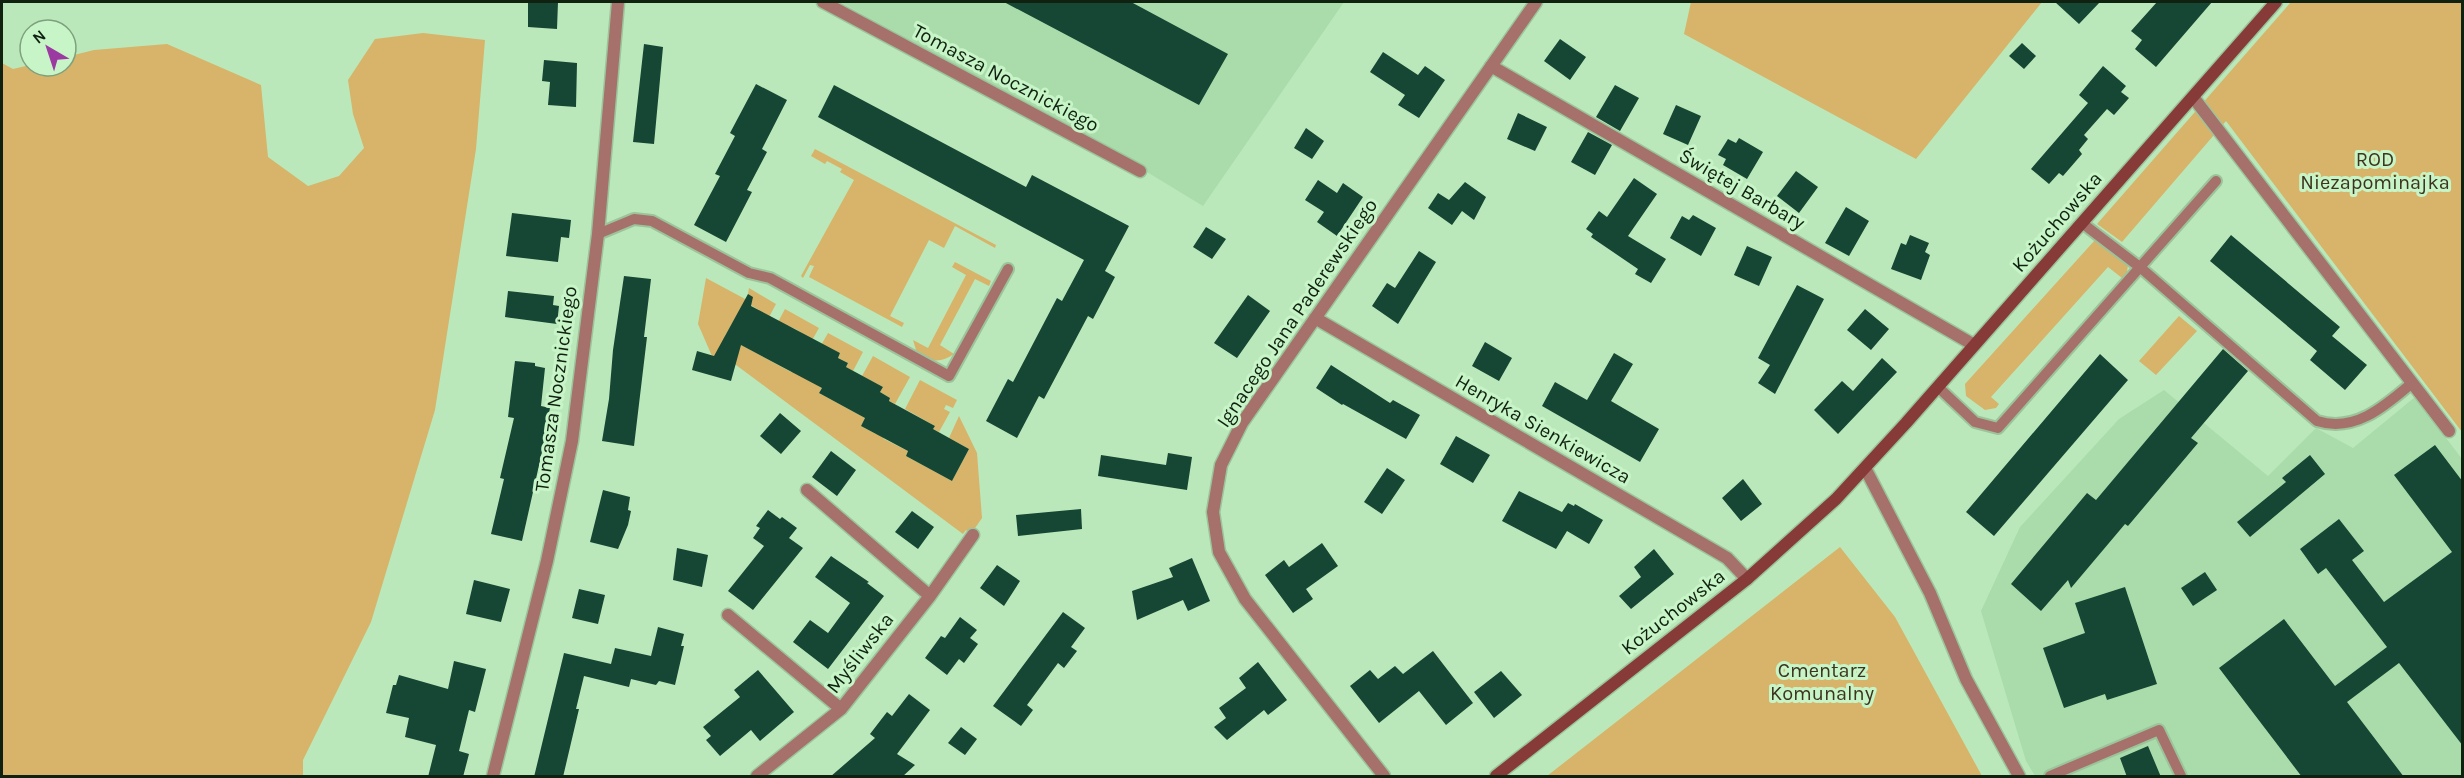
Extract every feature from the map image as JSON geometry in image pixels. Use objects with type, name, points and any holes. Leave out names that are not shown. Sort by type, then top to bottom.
[{"type":"main road","name":"Kożuchowska","points":[[1496,777],[1747,579],[1799,534],[1865,468],[1938,387],[2276,2]]},
{"type":"street","name":"Tomasza Nocznickiego","points":[[493,777],[547,561],[572,441],[598,234],[618,2]]},
{"type":"street","name":"Tomasza Nocznickiego","points":[[823,2],[1140,171]]},
{"type":"street","name":"Ignacego Jana Paderewskiego","points":[[1384,777],[1245,600],[1219,552],[1214,512],[1221,465],[1242,423],[1536,2]]},
{"type":"street","name":"Świętej Barbary","points":[[1491,66],[1974,345]]},
{"type":"street","points":[[2193,97],[2449,431]]},
{"type":"street","name":"Henryka Sienkiewicza","points":[[1315,318],[1726,558],[1747,579]]},
{"type":"street","points":[[1865,468],[1930,593],[1966,679],[2019,777]]},
{"type":"street","points":[[807,490],[930,596]]},
{"type":"street","name":"Myśliwska","points":[[757,777],[841,709],[930,596],[973,535]]},
{"type":"street","points":[[728,615],[841,709]]},
{"type":"lane","points":[[1938,387],[1975,422],[1998,428],[2216,181]]},
{"type":"lane","points":[[598,234],[634,219],[652,221],[749,273],[770,278],[949,376],[1008,269]]},
{"type":"lane","points":[[2082,223],[2141,268],[2318,421],[2341,425],[2354,422],[2387,404],[2412,383]]},
{"type":"lane","points":[[2050,777],[2160,730],[2181,777]]},
{"type":"shaded area","points":[[840,2],[1344,2],[1203,206],[1091,138]]},
{"type":"shaded area","points":[[2164,390],[2268,476],[2316,428],[2353,448],[2415,397],[2462,459],[2462,776],[2035,776],[2026,761],[1981,611],[2020,527],[2119,419]]},
{"type":"green space","points":[[1691,2],[2042,2],[1916,159],[1684,34]]},
{"type":"green space","name":"ROD Niezapominajka","points":[[2291,2],[2462,2],[2462,432],[2226,121],[2122,242],[2097,224]]},
{"type":"green space","points":[[423,33],[485,40],[476,149],[435,410],[371,622],[303,760],[303,776],[2,776],[2,63],[13,69],[18,68],[18,78],[78,78],[78,54],[94,50],[167,44],[261,85],[268,157],[308,186],[339,176],[364,148],[353,114],[348,80],[375,39]]},
{"type":"green space","points":[[815,149],[996,245],[995,248],[955,226],[944,248],[929,240],[890,316],[904,323],[902,327],[809,277],[814,266],[810,265],[803,278],[801,276],[854,180],[840,172],[842,169],[827,161],[825,164],[811,156]]},
{"type":"green space","points":[[2095,240],[2122,258],[2128,265],[2127,272],[2122,278],[2108,267],[1991,397],[1999,404],[1996,408],[1985,410],[1966,396],[1965,384]]},
{"type":"green space","points":[[955,262],[991,281],[989,286],[975,279],[940,345],[954,354],[944,359],[934,360],[916,350],[913,340],[928,348],[966,275],[952,267]]},
{"type":"green space","points":[[706,278],[747,300],[749,288],[776,304],[768,319],[749,304],[739,322],[734,320],[725,336],[791,372],[794,369],[822,388],[819,393],[865,418],[861,426],[876,434],[878,431],[884,439],[908,451],[906,456],[952,481],[969,449],[949,438],[959,416],[977,453],[982,518],[971,534],[966,530],[963,534],[736,365],[728,360],[712,356],[698,324]]},
{"type":"green space","points":[[785,309],[819,328],[811,342],[796,329],[777,324]]},
{"type":"green space","points":[[2179,316],[2197,331],[2156,375],[2139,361]]},
{"type":"green space","points":[[828,333],[863,352],[853,371],[846,367],[848,363],[838,358],[840,353],[828,347],[820,347]]},
{"type":"green space","points":[[873,356],[910,377],[895,404],[880,392],[883,387],[862,376]]},
{"type":"green space","points":[[920,380],[957,400],[953,408],[946,405],[944,409],[950,412],[939,432],[933,429],[935,426],[905,409]]},
{"type":"green space","name":"Cmentarz Komunalny","points":[[1840,547],[1895,617],[1982,776],[1547,776]]},
{"type":"building","points":[[528,2],[558,2],[557,29],[528,27]]},
{"type":"building","points":[[1004,2],[1131,2],[1228,54],[1199,105]]},
{"type":"building","points":[[2055,2],[2100,2],[2079,24]]},
{"type":"building","points":[[2157,2],[2212,2],[2156,67],[2135,49],[2142,40],[2131,31]]},
{"type":"building","points":[[1560,39],[1586,57],[1570,80],[1544,61]]},
{"type":"building","points":[[2022,43],[2036,56],[2024,69],[2009,56]]},
{"type":"building","points":[[644,44],[663,47],[654,144],[633,142]]},
{"type":"building","points":[[1383,52],[1418,75],[1425,66],[1445,80],[1419,118],[1398,105],[1405,95],[1370,72]]},
{"type":"building","points":[[544,60],[577,63],[576,107],[548,105],[550,82],[542,81]]},
{"type":"building","points":[[2103,66],[2126,86],[2121,92],[2129,98],[2114,115],[2107,109],[2084,135],[2088,139],[2079,150],[2082,154],[2063,176],[2059,173],[2049,184],[2031,169],[2088,103],[2079,95]]},
{"type":"building","points":[[756,84],[787,100],[762,149],[767,152],[747,190],[752,192],[726,242],[694,225],[720,176],[715,174],[735,136],[730,133]]},
{"type":"building","points":[[834,85],[1026,187],[1032,175],[1129,226],[1105,271],[1115,277],[1093,319],[1088,316],[1044,399],[1039,396],[1017,438],[986,421],[1008,379],[1013,382],[1057,298],[1062,301],[1084,260],[818,117]]},
{"type":"building","points":[[1615,85],[1639,98],[1620,131],[1596,117]]},
{"type":"building","points":[[1676,105],[1701,116],[1688,145],[1663,134]]},
{"type":"building","points":[[1518,113],[1547,127],[1535,151],[1507,139]]},
{"type":"building","points":[[1306,128],[1324,141],[1312,159],[1294,148]]},
{"type":"building","points":[[1588,132],[1612,145],[1595,175],[1571,162]]},
{"type":"building","points":[[1739,138],[1763,152],[1747,179],[1723,165],[1726,159],[1718,155],[1728,139],[1736,143]]},
{"type":"building","points":[[1796,171],[1818,187],[1799,213],[1777,196]]},
{"type":"building","points":[[1634,178],[1657,194],[1628,236],[1666,259],[1651,283],[1635,274],[1638,269],[1591,237],[1593,234],[1586,229],[1599,211],[1607,217]]},
{"type":"building","points":[[1318,180],[1337,193],[1343,183],[1363,197],[1337,236],[1317,222],[1324,212],[1305,200]]},
{"type":"building","points":[[1465,182],[1486,197],[1474,220],[1462,211],[1452,225],[1428,208],[1438,193],[1449,200]]},
{"type":"building","points":[[1846,207],[1869,221],[1849,256],[1825,243]]},
{"type":"building","points":[[512,213],[571,220],[569,238],[561,237],[558,262],[506,256]]},
{"type":"building","points":[[1693,215],[1716,228],[1701,256],[1670,238],[1682,216],[1689,220]]},
{"type":"building","points":[[1206,227],[1226,239],[1212,259],[1193,247]]},
{"type":"building","points":[[1910,235],[1929,243],[1925,252],[1930,255],[1921,280],[1891,269],[1901,243],[1906,245]]},
{"type":"building","points":[[2231,235],[2340,327],[2332,336],[2367,365],[2345,390],[2310,360],[2317,351],[2210,261]]},
{"type":"building","points":[[1747,246],[1772,257],[1759,286],[1734,275]]},
{"type":"building","points":[[1419,251],[1436,262],[1398,324],[1372,306],[1387,283],[1395,288]]},
{"type":"building","points":[[624,276],[651,279],[644,337],[647,337],[634,446],[602,441]]},
{"type":"building","points":[[1797,285],[1824,299],[1775,394],[1758,383],[1770,365],[1758,358]]},
{"type":"building","points":[[508,291],[554,296],[553,305],[559,306],[557,324],[505,317]]},
{"type":"building","points":[[748,294],[753,297],[751,306],[840,353],[838,358],[848,363],[846,367],[883,387],[880,392],[890,398],[889,401],[935,426],[933,429],[969,449],[952,481],[906,456],[908,451],[861,426],[865,418],[819,393],[822,388],[741,345],[731,381],[692,370],[697,351],[714,356]]},
{"type":"building","points":[[1248,295],[1270,311],[1237,358],[1214,343]]},
{"type":"building","points":[[1865,309],[1889,329],[1871,350],[1847,330]]},
{"type":"building","points":[[1485,342],[1512,358],[1499,381],[1472,366]]},
{"type":"building","points":[[2223,349],[2248,371],[2191,438],[2198,443],[2128,526],[2125,524],[2071,588],[2068,580],[2041,611],[2011,584],[2087,493],[2096,500]]},
{"type":"building","points":[[1614,353],[1633,364],[1611,401],[1659,429],[1640,462],[1542,406],[1555,382],[1587,400]]},
{"type":"building","points":[[2100,354],[2128,380],[1994,536],[1966,512]]},
{"type":"building","points":[[1882,358],[1897,372],[1838,434],[1814,410],[1842,381],[1853,391]]},
{"type":"building","points":[[515,361],[535,363],[535,366],[545,368],[541,406],[550,408],[522,541],[491,534],[504,479],[500,478],[514,418],[508,417]]},
{"type":"building","points":[[1331,365],[1390,403],[1393,400],[1420,415],[1406,439],[1342,405],[1316,388]]},
{"type":"building","points":[[780,413],[801,431],[781,454],[760,436]]},
{"type":"building","points":[[1456,436],[1490,455],[1473,483],[1440,464]]},
{"type":"building","points":[[2435,445],[2463,482],[2463,746],[2399,663],[2347,702],[2404,777],[2302,777],[2219,668],[2284,619],[2335,686],[2387,647],[2326,568],[2318,574],[2300,549],[2339,519],[2364,551],[2352,560],[2384,602],[2452,552],[2394,475]]},
{"type":"building","points":[[831,451],[856,470],[837,496],[812,477]]},
{"type":"building","points":[[1168,453],[1192,457],[1187,490],[1098,476],[1101,455],[1166,465]]},
{"type":"building","points":[[2310,455],[2325,474],[2250,537],[2237,522],[2286,482],[2282,478]]},
{"type":"building","points":[[1387,468],[1405,480],[1382,514],[1364,502]]},
{"type":"building","points":[[1743,479],[1762,504],[1741,521],[1722,498]]},
{"type":"building","points":[[603,490],[630,497],[628,510],[631,511],[628,525],[618,549],[590,542]]},
{"type":"building","points":[[1519,491],[1562,512],[1568,503],[1574,506],[1575,504],[1603,520],[1589,544],[1567,531],[1556,549],[1502,521]]},
{"type":"building","points":[[1081,509],[1082,529],[1018,536],[1016,515]]},
{"type":"building","points":[[768,510],[797,528],[789,538],[803,548],[753,610],[728,591],[764,546],[753,538],[760,528],[756,526]]},
{"type":"building","points":[[912,511],[934,527],[918,549],[895,532]]},
{"type":"building","points":[[1322,543],[1338,566],[1306,589],[1313,599],[1293,613],[1265,575],[1284,560],[1289,567]]},
{"type":"building","points":[[677,548],[708,555],[702,587],[673,580]]},
{"type":"building","points":[[1654,549],[1674,574],[1631,609],[1619,596],[1641,577],[1634,567]]},
{"type":"building","points":[[831,556],[869,582],[867,583],[884,596],[828,669],[793,642],[810,620],[828,633],[850,603],[815,577]]},
{"type":"building","points":[[1192,558],[1210,601],[1188,611],[1183,600],[1137,620],[1132,591],[1173,577],[1169,568]]},
{"type":"building","points":[[997,565],[1020,581],[1004,606],[980,588]]},
{"type":"building","points":[[2205,572],[2217,590],[2193,606],[2181,588]]},
{"type":"building","points":[[474,580],[510,589],[501,622],[466,614]]},
{"type":"building","points":[[2125,587],[2157,684],[2107,700],[2105,694],[2064,708],[2043,648],[2085,633],[2075,603]]},
{"type":"building","points":[[579,589],[605,595],[598,624],[572,618]]},
{"type":"building","points":[[1063,612],[1085,628],[1071,647],[1077,651],[1064,668],[1058,663],[1027,705],[1033,710],[1021,726],[993,706]]},
{"type":"building","points":[[960,617],[977,630],[970,638],[978,644],[964,663],[959,659],[947,675],[925,658],[941,636],[945,638]]},
{"type":"building","points":[[658,627],[684,634],[681,646],[684,646],[675,685],[659,681],[656,685],[631,679],[629,687],[584,676],[576,709],[579,709],[563,777],[534,777],[564,653],[611,664],[615,648],[651,656]]},
{"type":"building","points":[[1433,651],[1473,703],[1446,725],[1419,691],[1379,723],[1350,686],[1370,670],[1378,679],[1395,666],[1403,674]]},
{"type":"building","points":[[454,661],[486,669],[475,712],[469,710],[459,751],[469,754],[463,777],[428,777],[436,745],[405,737],[409,718],[386,713],[393,685],[396,685],[399,675],[448,689]]},
{"type":"building","points":[[1258,662],[1287,700],[1268,715],[1264,710],[1227,740],[1214,727],[1226,718],[1219,708],[1246,688],[1239,678]]},
{"type":"building","points":[[758,670],[794,712],[760,741],[751,730],[720,756],[706,740],[711,736],[703,727],[740,697],[734,690]]},
{"type":"building","points":[[1501,671],[1522,695],[1494,718],[1474,692]]},
{"type":"building","points":[[909,694],[930,710],[897,754],[915,765],[902,777],[830,777],[875,738],[870,734],[887,712],[892,716]]},
{"type":"building","points":[[961,727],[977,739],[965,755],[948,743]]},
{"type":"building","points":[[2148,746],[2161,777],[2127,777],[2120,758]]}]
